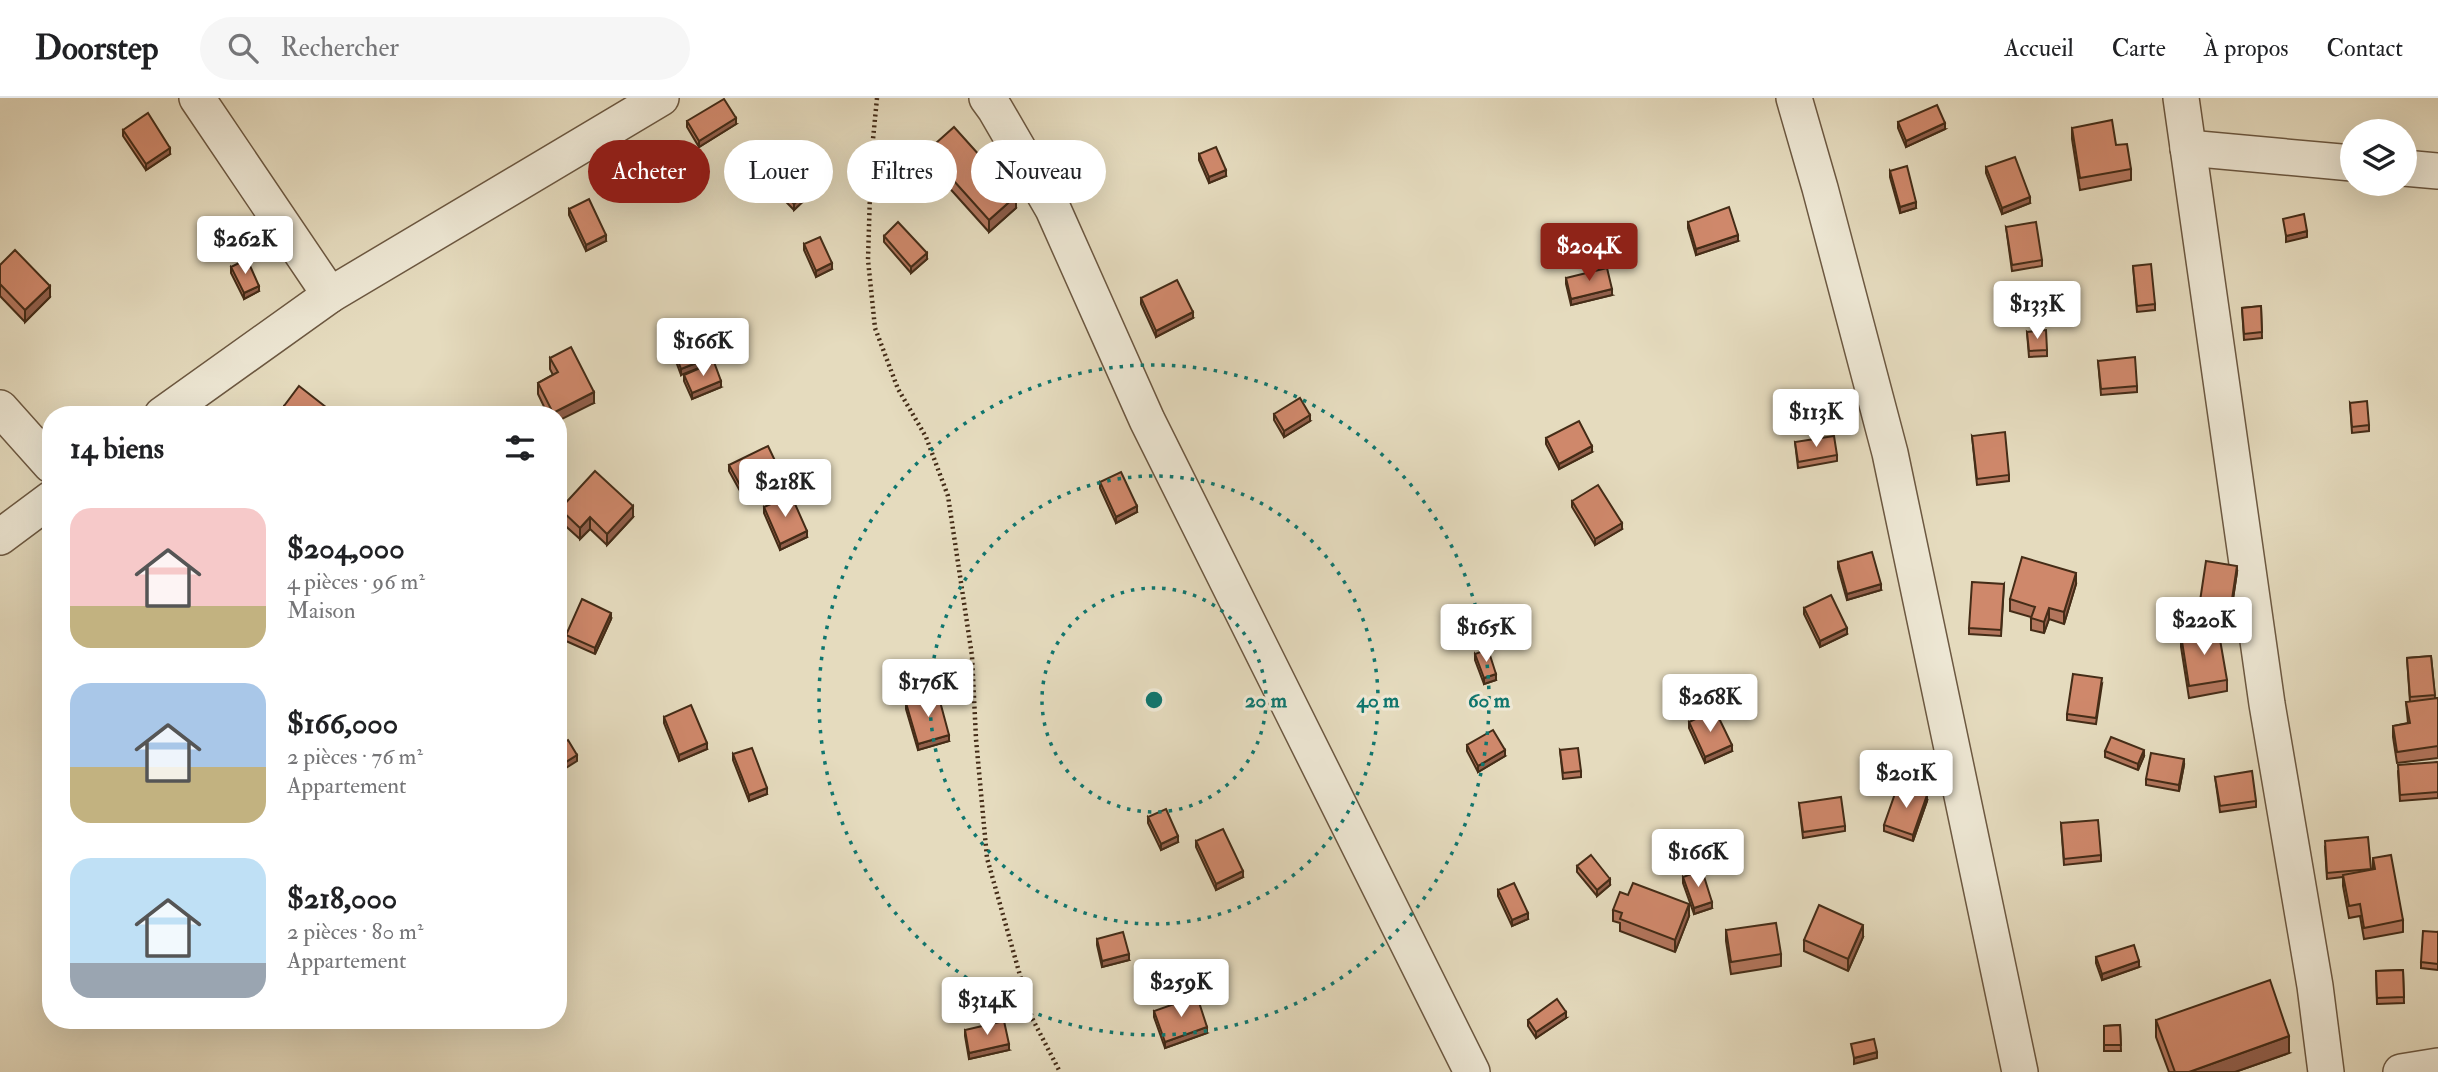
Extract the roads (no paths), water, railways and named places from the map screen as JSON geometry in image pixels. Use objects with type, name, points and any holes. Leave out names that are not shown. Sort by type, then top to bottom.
[{"type":"street","points":[[197,98],[330,295]]},
{"type":"street","points":[[175,406],[330,295],[661,98]]},
{"type":"street","points":[[986,98],[1054,209],[1147,420],[1472,1072]]},
{"type":"street","points":[[1794,98],[1821,188],[1890,453],[2020,1072]]},
{"type":"street","points":[[2181,98],[2267,704],[2315,986],[2326,1072]]},
{"type":"street","points":[[2188,148],[2340,162]]},
{"type":"street","points":[[2417,169],[2438,171]]},
{"type":"street","points":[[0,408],[42,456]]},
{"type":"street","points":[[0,537],[42,506]]},
{"type":"street","points":[[2401,1072],[2438,1066]]}]
